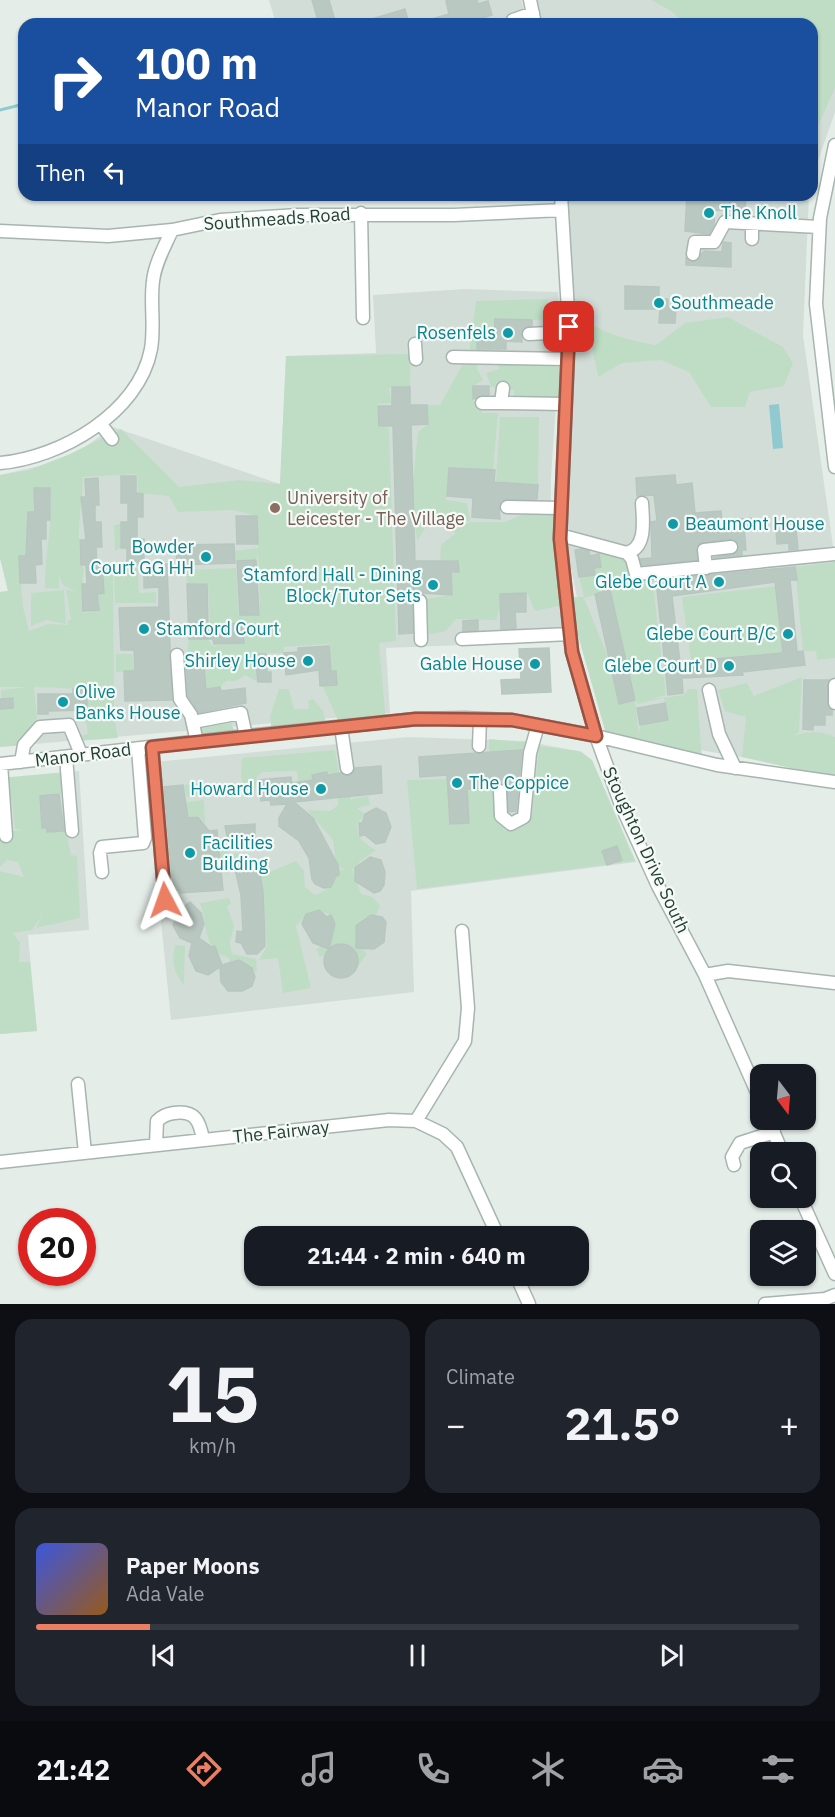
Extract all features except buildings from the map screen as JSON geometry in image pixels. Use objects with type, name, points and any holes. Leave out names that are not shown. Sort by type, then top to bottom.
[{"type":"street","points":[[530,0],[534,18]]},
{"type":"street","points":[[835,145],[824,191],[819,227],[816,304],[829,383],[835,467]]},
{"type":"street","name":"Stoughton Drive South","points":[[561,201],[568,332],[560,534],[572,652],[596,736],[625,815],[705,975],[750,1077]]},
{"type":"street","name":"Southmeads Road","points":[[0,231],[96,236],[172,230],[237,219],[361,213],[454,215],[562,210]]},
{"type":"street","points":[[361,213],[363,318]]},
{"type":"street","points":[[693,255],[695,242],[714,242],[725,222],[819,227]]},
{"type":"street","points":[[752,224],[752,238]]},
{"type":"street","points":[[0,463],[29,459],[55,451],[84,436],[128,394],[147,362],[153,322],[153,278],[172,230]]},
{"type":"street","points":[[530,334],[568,332]]},
{"type":"street","points":[[415,344],[416,359]]},
{"type":"street","points":[[453,357],[567,359]]},
{"type":"street","points":[[501,403],[503,388]]},
{"type":"street","points":[[482,403],[564,404]]},
{"type":"street","points":[[100,423],[112,439]]},
{"type":"street","points":[[627,553],[635,550],[641,543],[642,504]]},
{"type":"street","points":[[507,507],[560,508]]},
{"type":"street","points":[[560,534],[627,553],[632,559],[636,574],[835,554]]},
{"type":"street","points":[[706,568],[704,550],[731,547]]},
{"type":"street","points":[[420,601],[421,640]]},
{"type":"street","points":[[462,639],[570,634]]},
{"type":"street","points":[[177,655],[180,699],[193,722],[197,742]]},
{"type":"street","points":[[835,685],[835,703]]},
{"type":"street","points":[[709,690],[719,734],[735,768]]},
{"type":"street","points":[[193,722],[241,713],[246,736]]},
{"type":"street","name":"Manor Road","points":[[1,764],[416,719],[480,719],[538,725],[735,768],[835,782]]},
{"type":"street","points":[[479,746],[480,719]]},
{"type":"street","points":[[21,762],[24,745],[40,727],[69,725],[81,754]]},
{"type":"street","points":[[500,791],[501,816],[511,827],[524,817],[530,753],[538,725]]},
{"type":"street","points":[[338,727],[343,768]]},
{"type":"street","points":[[152,747],[165,900]]},
{"type":"street","points":[[102,872],[100,853],[102,847],[143,843],[145,838],[138,749]]},
{"type":"street","points":[[66,757],[72,831]]},
{"type":"street","points":[[1,764],[6,836]]},
{"type":"street","points":[[416,1121],[465,1041],[468,1008],[462,931]]},
{"type":"street","points":[[705,975],[728,971],[835,983]]},
{"type":"street","points":[[78,1084],[85,1153]]},
{"type":"street","points":[[156,1145],[157,1121],[165,1115],[184,1112],[192,1114],[198,1120],[203,1140]]},
{"type":"street","name":"The Fairway","points":[[0,1162],[389,1120],[416,1121],[443,1134],[457,1147],[493,1226]]},
{"type":"street","points":[[734,1165],[732,1157],[740,1143],[774,1132],[778,1142]]},
{"type":"street","points":[[805,1208],[835,1274]]},
{"type":"street","points":[[521,1286],[529,1304]]},
{"type":"street","points":[[765,1304],[825,1299],[835,1295]]},
{"type":"shaded area","points":[[269,0],[521,0],[526,18],[274,18]]},
{"type":"shaded area","points":[[535,0],[835,0],[835,112],[818,161],[818,18],[541,18]]},
{"type":"shaded area","points":[[445,201],[506,201],[490,202]]},
{"type":"shaded area","points":[[566,201],[809,201],[803,335],[835,560],[835,773],[606,734],[564,536]]},
{"type":"shaded area","name":"University of Leicester - The Village","points":[[465,289],[558,292],[561,329],[551,478],[550,546],[565,641],[386,648],[390,713],[0,747],[0,592],[8,591],[0,558],[0,475],[39,466],[68,455],[83,448],[113,427],[280,484],[286,356],[376,353],[373,295]]},
{"type":"shaded area","points":[[408,737],[525,741],[582,752],[592,760],[636,862],[411,891],[414,992],[171,1020],[145,763]]},
{"type":"shaded area","points":[[79,771],[89,930],[28,935],[37,1031],[0,1034],[0,779]]},
{"type":"green space","points":[[651,0],[835,0],[835,88],[818,126],[818,18],[679,18]]},
{"type":"green space","points":[[548,299],[547,320],[495,319],[494,338],[477,340],[476,354],[469,353],[476,301]]},
{"type":"green space","points":[[728,317],[783,347],[793,363],[784,386],[750,392],[745,407],[711,407],[689,372],[661,360],[622,363],[598,377],[587,321],[611,334],[656,345],[685,323]]},
{"type":"green space","points":[[411,354],[410,387],[389,388],[392,403],[377,404],[379,426],[389,428],[396,641],[379,643],[386,722],[341,727],[322,685],[337,684],[336,671],[331,671],[329,644],[284,647],[284,653],[256,654],[258,682],[245,675],[236,681],[226,681],[220,687],[207,689],[203,657],[181,659],[181,655],[187,654],[189,639],[208,639],[212,646],[244,643],[246,635],[243,623],[210,625],[208,583],[187,583],[186,570],[236,568],[239,615],[260,614],[258,553],[256,560],[237,561],[234,551],[258,548],[257,516],[233,510],[178,512],[169,496],[138,493],[137,474],[83,477],[79,552],[84,569],[82,584],[84,613],[99,610],[97,594],[104,593],[103,569],[113,567],[114,716],[118,738],[77,741],[75,737],[88,734],[85,714],[88,716],[87,689],[34,687],[38,730],[24,745],[0,747],[0,709],[13,707],[12,698],[1,699],[1,690],[28,687],[0,687],[0,592],[8,591],[0,558],[0,475],[29,470],[68,455],[121,429],[179,487],[240,480],[280,484],[286,356]],"holes":[[[34,488],[50,488],[51,513],[45,588],[59,589],[59,576],[63,585],[76,592],[66,589],[71,620],[68,620],[68,625],[48,624],[29,631],[23,607],[19,557],[26,556],[28,512],[35,512]]]},
{"type":"green space","points":[[499,358],[566,359],[563,403],[514,403],[514,390],[491,387],[486,373],[499,369]]},
{"type":"green space","points":[[465,360],[477,360],[477,369],[483,380],[473,386],[473,399],[483,413],[498,413],[493,470],[449,468],[446,500],[467,503],[470,521],[428,524],[417,541],[412,491],[418,432],[428,424],[428,405],[440,405]]},
{"type":"green space","points":[[500,417],[539,417],[538,485],[496,481]]},
{"type":"green space","points":[[526,513],[560,514],[567,604],[535,611],[527,593],[504,594],[496,620],[456,619],[446,631],[432,634],[422,632],[425,599],[451,595],[451,574],[458,572],[458,561],[440,560],[441,545],[455,534],[453,530],[470,522],[505,522]]},
{"type":"green space","points":[[121,524],[120,548],[115,551],[114,525]]},
{"type":"green space","points":[[595,543],[627,553],[653,585],[666,695],[652,699],[684,695],[688,689],[697,689],[702,761],[639,740],[606,734],[577,632],[572,597],[584,597],[579,577],[595,575],[594,568],[600,567]],"holes":[[[610,591],[637,704],[664,698],[668,720],[640,725],[639,735],[635,700],[619,703],[606,652],[584,598]]]},
{"type":"green space","points":[[835,562],[835,658],[817,660],[816,651],[803,651],[795,567]]},
{"type":"green space","points":[[138,568],[139,593],[156,592],[156,603],[115,603],[114,569]]},
{"type":"green space","points":[[776,586],[783,653],[691,661],[682,597]]},
{"type":"green space","points":[[64,590],[66,624],[46,620],[31,626],[31,593]]},
{"type":"green space","points":[[116,654],[132,654],[135,671],[116,672]]},
{"type":"green space","points":[[802,677],[799,732],[794,736],[815,732],[835,737],[835,778],[742,757],[746,717],[725,711],[718,690],[747,683],[754,696]]},
{"type":"green space","points":[[279,689],[289,689],[294,709],[309,709],[308,701],[313,699],[323,711],[327,727],[272,734],[270,716]]},
{"type":"green space","points":[[231,723],[237,737],[201,740],[197,728]]},
{"type":"green space","points":[[489,739],[533,743],[531,751],[489,752]]},
{"type":"green space","points":[[539,746],[579,751],[592,760],[635,861],[417,889],[407,780],[447,779],[450,825],[469,822],[466,772],[481,788],[498,787],[500,824],[511,831],[532,815]]},
{"type":"green space","points":[[335,750],[339,773],[313,774],[313,780],[299,786],[297,771],[262,772],[257,777],[254,797],[245,797],[241,774],[242,758]]},
{"type":"green space","points":[[66,772],[68,792],[40,796],[42,827],[47,827],[48,832],[66,832],[71,855],[77,856],[80,918],[36,928],[43,914],[32,930],[13,933],[20,943],[19,962],[30,962],[37,1031],[0,1034],[0,871],[24,877],[18,862],[7,860],[0,867],[0,832],[24,830],[15,829],[12,800],[4,801],[0,778]]},
{"type":"green space","points":[[201,783],[204,794],[187,797],[184,785]]},
{"type":"green space","points":[[351,791],[351,799],[368,796],[370,805],[357,808],[365,814],[357,824],[362,840],[376,850],[359,862],[360,869],[352,869],[361,894],[373,897],[380,906],[376,915],[366,918],[356,926],[355,941],[367,954],[358,966],[355,954],[345,951],[345,946],[333,946],[332,951],[320,957],[316,949],[329,942],[334,933],[332,928],[336,926],[331,915],[320,912],[312,913],[304,917],[296,926],[311,988],[283,993],[278,958],[259,960],[267,946],[260,876],[296,861],[304,871],[305,887],[315,895],[331,886],[336,876],[339,875],[339,870],[345,869],[340,868],[336,862],[333,840],[307,810],[330,811],[338,805],[338,799]]},
{"type":"green space","points":[[204,800],[205,823],[199,816],[183,818],[182,810],[187,808],[187,802]]},
{"type":"green space","points":[[227,850],[229,855],[239,853],[240,855],[229,865],[227,877],[219,852]]},
{"type":"green space","points":[[229,898],[231,904],[227,906],[234,926],[230,943],[232,954],[256,959],[257,973],[248,966],[230,964],[229,958],[214,949],[207,935],[200,903]]},
{"type":"green space","points":[[175,945],[185,946],[184,985],[174,966]]},
{"type":"water","points":[[779,404],[783,448],[773,449],[769,405]]},
{"type":"waterway","points":[[0,110],[18,106]]},
{"type":"place","name":"The Knoll","points":[[709,213]]},
{"type":"place","name":"Southmeade","points":[[659,303]]},
{"type":"place","name":"Rosenfels","points":[[508,333]]},
{"type":"place","name":"University of Leicester - The Village","points":[[275,508]]},
{"type":"place","name":"Beaumont House","points":[[673,524]]},
{"type":"place","name":"Bowder Court GG HH","points":[[206,557]]},
{"type":"place","name":"Glebe Court A","points":[[719,582]]},
{"type":"place","name":"Stamford Hall - Dining Block/Tutor Sets","points":[[433,585]]},
{"type":"place","name":"Stamford Court","points":[[144,629]]},
{"type":"place","name":"Glebe Court B/C","points":[[788,634]]},
{"type":"place","name":"Shirley House","points":[[308,661]]},
{"type":"place","name":"Gable House","points":[[535,664]]},
{"type":"place","name":"Glebe Court D","points":[[729,666]]},
{"type":"place","name":"Olive Banks House","points":[[63,702]]},
{"type":"place","name":"The Coppice","points":[[457,783]]},
{"type":"place","name":"Howard House","points":[[321,789]]},
{"type":"place","name":"Facilities Building","points":[[190,853]]},
{"type":"route","points":[[165,900],[152,747],[416,719],[512,720],[596,736],[572,652],[560,539],[562,435],[569,327]]}]
